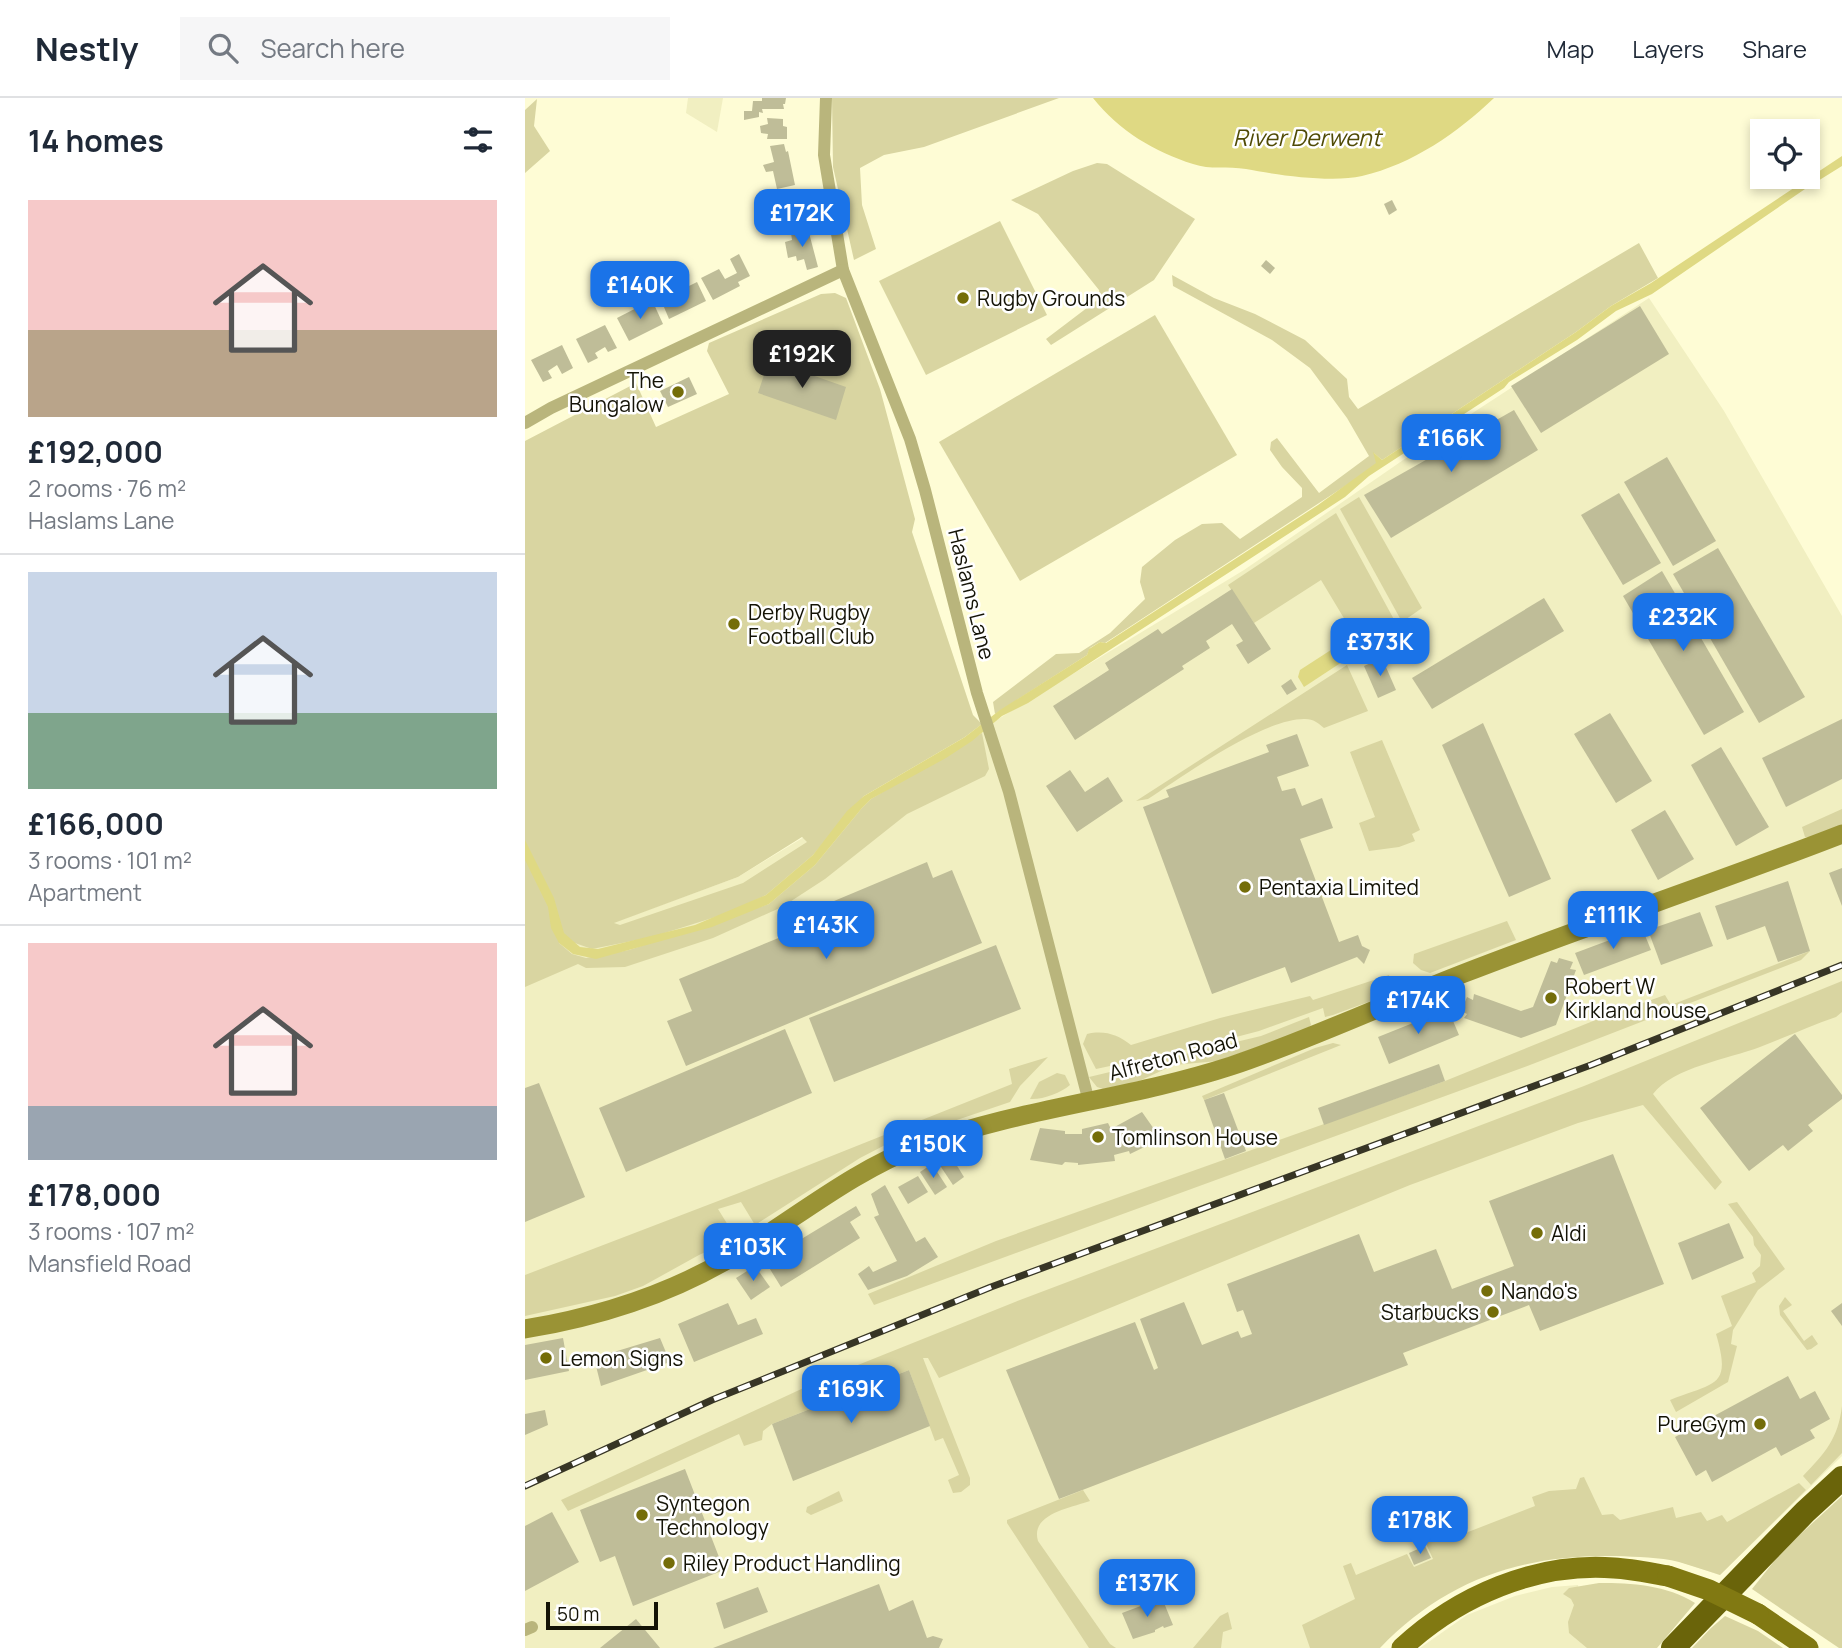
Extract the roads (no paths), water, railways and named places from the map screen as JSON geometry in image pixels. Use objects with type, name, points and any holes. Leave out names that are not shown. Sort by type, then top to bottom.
[{"type":"highway","points":[[1673,1648],[1805,1512],[1842,1478]]},
{"type":"main road","points":[[1402,1648],[1449,1612],[1521,1578],[1556,1571],[1614,1568],[1668,1576],[1709,1590],[1758,1614],[1808,1648]]},
{"type":"street","name":"Haslams Lane","points":[[826,98],[824,155],[842,270],[910,439],[940,543],[977,692],[1009,792],[1089,1102]]},
{"type":"street","points":[[525,423],[551,408],[842,270]]},
{"type":"street","name":"Alfreton Road","points":[[525,1329],[605,1311],[667,1290],[729,1258],[881,1162],[921,1146],[963,1132],[1173,1084],[1235,1065],[1474,969],[1842,834]]},
{"type":"water","name":"River Derwent","points":[[1093,98],[1494,98],[1449,135],[1399,164],[1362,176],[1336,179],[1193,164],[1139,139],[1114,121]]},
{"type":"water","points":[[1842,156],[1842,166],[1820,180],[1820,171]]},
{"type":"water","points":[[1792,189],[1805,189],[1652,294],[1616,311],[1577,340],[1509,382],[1504,388],[1369,476],[1345,497],[1028,703],[1002,716],[946,758],[871,799],[815,865],[769,904],[712,927],[596,959],[573,954],[559,943],[551,928],[548,907],[525,860],[525,840],[554,898],[564,933],[580,947],[598,949],[695,925],[766,895],[813,855],[847,811],[864,796],[965,737],[1000,710],[1087,655],[1089,649],[1100,642],[1106,643],[1318,505],[1376,463],[1373,452],[1382,460],[1611,306],[1651,283]]},
{"type":"water","points":[[1376,625],[1380,632],[1377,639],[1304,687],[1298,677],[1300,670],[1368,626]]},
{"type":"railway","points":[[525,1486],[712,1400],[991,1287],[1591,1065],[1842,965]]},
{"type":"place","name":"Rugby Grounds","points":[[963,298]]},
{"type":"place","name":"The Bungalow","points":[[678,392]]},
{"type":"place","name":"Derby Rugby Football Club","points":[[734,624]]},
{"type":"place","name":"Pentaxia Limited","points":[[1245,887]]},
{"type":"place","name":"Robert W Kirkland house","points":[[1551,998]]},
{"type":"place","name":"Tomlinson House","points":[[1098,1137]]},
{"type":"place","name":"Aldi","points":[[1537,1233]]},
{"type":"place","name":"Nando's","points":[[1487,1291]]},
{"type":"place","name":"Starbucks","points":[[1493,1312]]},
{"type":"place","name":"Lemon Signs","points":[[546,1358]]},
{"type":"place","name":"PureGym","points":[[1760,1424]]},
{"type":"place","name":"Syntegon Technology","points":[[642,1515]]},
{"type":"place","name":"Riley Product Handling","points":[[669,1563]]}]
